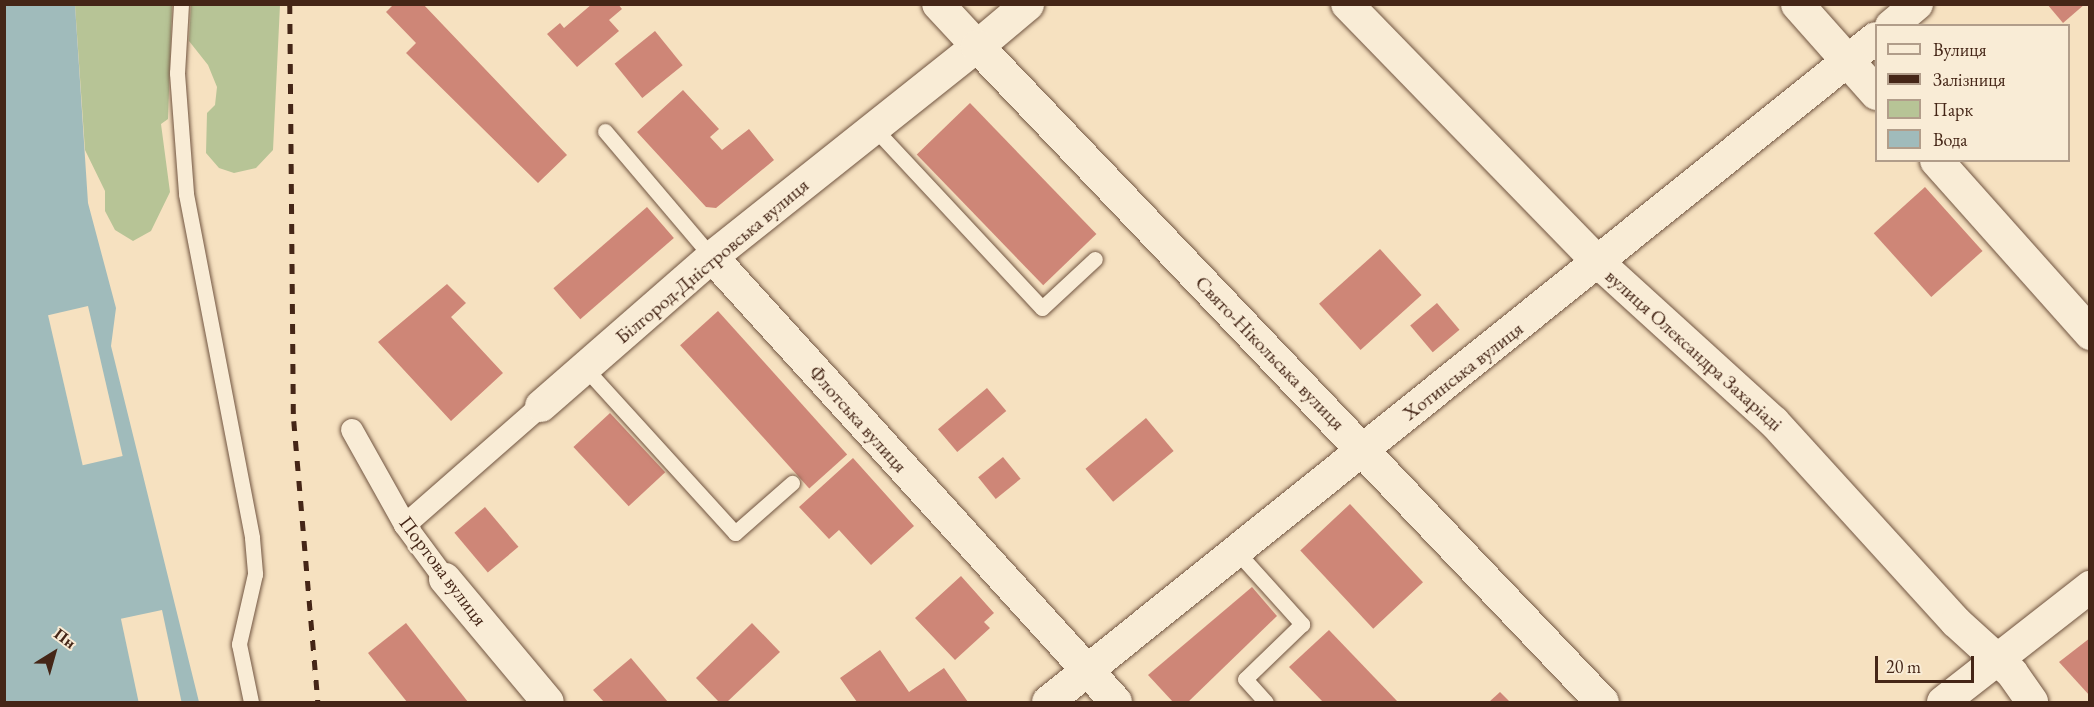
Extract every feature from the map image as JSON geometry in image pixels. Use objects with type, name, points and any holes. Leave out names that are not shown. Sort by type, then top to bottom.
[{"type":"main road","name":"Білгород-Дністровська вулиця","points":[[977,46],[1027,4]]},
{"type":"main road","points":[[1797,4],[1875,92]]},
{"type":"main road","name":"Свято-Нікольська вулиця","points":[[977,46],[1602,702]]},
{"type":"main road","points":[[1938,162],[2090,333]]},
{"type":"street","name":"Свято-Нікольська вулиця","points":[[938,4],[977,46]]},
{"type":"street","name":"вулиця Олександра Захаріаді","points":[[1347,4],[1599,263],[1774,422],[1956,622],[1997,659],[2032,702]]},
{"type":"street","points":[[1894,24],[1917,4]]},
{"type":"street","name":"Хотинська вулиця","points":[[1048,702],[1089,673],[1362,449],[1599,263],[1875,39]]},
{"type":"street","name":"Білгород-Дністровська вулиця","points":[[405,525],[712,257],[977,46]]},
{"type":"street","name":"Флотська вулиця","points":[[712,257],[1116,702]]},
{"type":"street","name":"Портова вулиця","points":[[352,430],[405,525],[445,579],[548,702]]},
{"type":"street","points":[[1943,702],[2090,587]]},
{"type":"lane","points":[[181,4],[177,73],[186,194],[252,538],[255,573],[238,644],[251,702]]},
{"type":"lane","points":[[874,128],[1042,308],[1095,259]]},
{"type":"lane","name":"Флотська вулиця","points":[[605,131],[712,257]]},
{"type":"lane","points":[[585,368],[735,533],[792,483]]},
{"type":"lane","points":[[1238,553],[1302,624],[1245,680],[1266,702]]},
{"type":"green space","points":[[75,5],[172,5],[168,119],[161,124],[170,192],[151,231],[133,241],[115,230],[105,211],[105,191],[85,150]]},
{"type":"green space","points":[[191,5],[280,5],[273,150],[256,168],[234,173],[219,168],[206,153],[207,113],[215,105],[217,87],[208,65],[189,41]]},
{"type":"water","points":[[4,5],[75,5],[88,203],[116,308],[111,346],[199,702],[5,702]]},
{"type":"pier","points":[[88,306],[123,456],[83,465],[48,315]]},
{"type":"pier","points":[[162,610],[182,702],[139,702],[121,619]]},
{"type":"building","points":[[394,4],[423,4],[567,155],[538,183],[406,53],[416,43],[386,12]]},
{"type":"building","points":[[592,4],[618,4],[622,9],[609,20],[619,31],[577,67],[547,34],[560,23],[564,28]]},
{"type":"building","points":[[2047,4],[2085,4],[2063,23]]},
{"type":"building","points":[[655,31],[683,65],[642,98],[615,64]]},
{"type":"building","points":[[683,90],[719,129],[710,137],[722,150],[749,129],[774,160],[716,208],[706,207],[637,132]]},
{"type":"building","points":[[970,103],[1096,234],[1043,285],[917,154]]},
{"type":"building","points":[[1925,187],[1983,251],[1931,297],[1874,233]]},
{"type":"building","points":[[647,207],[674,238],[580,319],[553,288]]},
{"type":"building","points":[[1380,249],[1421,295],[1361,350],[1319,304]]},
{"type":"building","points":[[447,284],[466,303],[451,317],[503,373],[451,421],[378,342]]},
{"type":"building","points":[[1437,303],[1459,330],[1433,352],[1410,325]]},
{"type":"building","points":[[718,311],[847,454],[809,489],[680,345]]},
{"type":"building","points":[[987,388],[1006,411],[957,452],[938,429]]},
{"type":"building","points":[[610,413],[665,472],[629,506],[573,447]]},
{"type":"building","points":[[1146,418],[1174,451],[1113,502],[1085,469]]},
{"type":"building","points":[[1003,457],[1021,479],[996,499],[978,477]]},
{"type":"building","points":[[853,458],[914,526],[871,565],[839,530],[829,539],[799,507]]},
{"type":"building","points":[[1350,504],[1423,582],[1373,629],[1300,550]]},
{"type":"building","points":[[485,507],[518,547],[488,573],[454,533]]},
{"type":"building","points":[[961,576],[994,613],[984,622],[990,628],[955,660],[915,618]]},
{"type":"building","points":[[1252,587],[1277,616],[1188,702],[1173,702],[1148,675]]},
{"type":"building","points":[[406,623],[468,702],[407,702],[368,653]]},
{"type":"building","points":[[752,623],[780,652],[727,702],[719,702],[696,678]]},
{"type":"building","points":[[1329,630],[1398,702],[1323,702],[1289,667]]},
{"type":"building","points":[[2090,638],[2090,696],[2059,662]]},
{"type":"building","points":[[880,650],[909,692],[944,668],[968,702],[857,702],[840,678]]},
{"type":"building","points":[[631,658],[668,702],[604,702],[593,690]]},
{"type":"building","points":[[1500,692],[1510,702],[1489,702]]},
{"type":"railway","points":[[290,4],[294,421],[318,702]]}]
